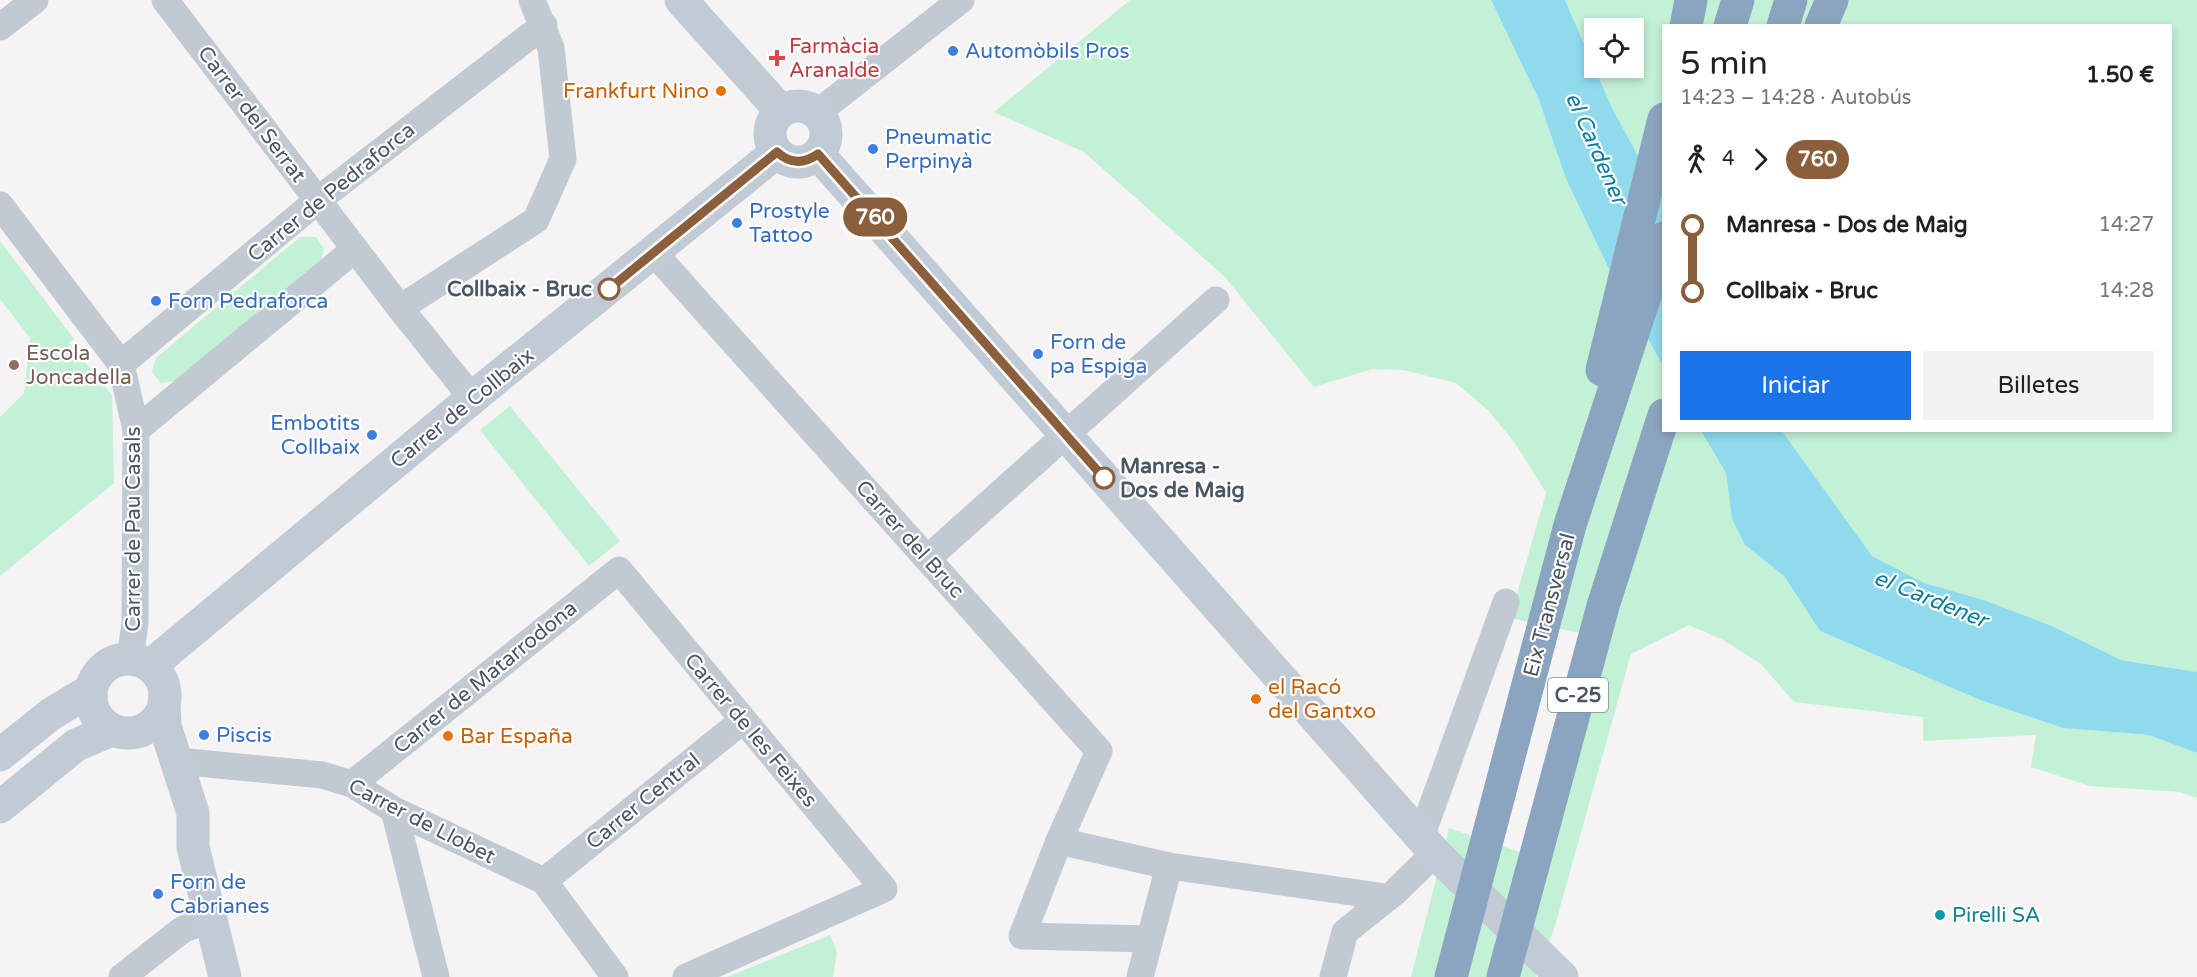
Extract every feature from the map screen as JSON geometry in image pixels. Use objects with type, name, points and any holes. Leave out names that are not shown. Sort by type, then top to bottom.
[{"type":"highway","points":[[1686,24],[1691,0]]},
{"type":"highway","points":[[1731,24],[1738,0]]},
{"type":"highway","points":[[1784,24],[1791,0]]},
{"type":"highway","points":[[1822,24],[1832,0]]},
{"type":"highway","points":[[1570,525],[1598,385],[1662,127]]},
{"type":"highway","name":"Eix Transversal","points":[[1451,977],[1570,525],[1662,244]]},
{"type":"highway","name":"C-25","points":[[1503,977],[1603,606],[1662,421]]},
{"type":"street","points":[[0,27],[35,0]]},
{"type":"street","name":"Carrer del Serrat","points":[[165,0],[400,308],[472,398]]},
{"type":"street","points":[[400,308],[536,220],[563,159],[554,64],[544,25],[532,0]]},
{"type":"street","points":[[681,0],[780,111]]},
{"type":"street","points":[[817,113],[962,0]]},
{"type":"street","name":"Carrer de Pedraforca","points":[[121,364],[318,200],[544,25]]},
{"type":"street","points":[[795,105],[811,108],[817,113],[826,131],[825,143],[818,154],[799,162],[787,159],[777,152],[771,141],[770,129],[780,111],[795,105]]},
{"type":"street","name":"Carrer de Collbaix","points":[[140,663],[654,253],[777,152]]},
{"type":"street","points":[[818,154],[1428,845],[1562,977]]},
{"type":"street","points":[[0,206],[121,364]]},
{"type":"street","points":[[136,430],[355,249]]},
{"type":"street","name":"Carrer del Bruc","points":[[654,253],[1099,751],[1059,841]]},
{"type":"street","points":[[928,558],[1216,300]]},
{"type":"street","name":"Carrer de Pau Casals","points":[[121,364],[136,430],[135,623],[140,663]]},
{"type":"street","name":"Carrer de les Feixes","points":[[619,570],[742,721],[884,889],[686,977]]},
{"type":"street","name":"Carrer de Matarrodona","points":[[352,784],[619,570]]},
{"type":"street","points":[[1333,977],[1344,932],[1395,892],[1428,845],[1506,602]]},
{"type":"street","points":[[193,847],[176,819],[161,771],[144,741],[95,713],[91,690],[96,677],[105,667],[117,661],[140,663],[162,682],[165,726],[193,813],[193,847],[225,977]]},
{"type":"street","points":[[0,755],[51,714],[91,690]]},
{"type":"street","points":[[0,807],[76,745],[154,722],[164,702]]},
{"type":"street","name":"Carrer Central","points":[[544,881],[742,721]]},
{"type":"street","name":"Carrer de Llobet","points":[[178,761],[322,775],[352,784],[394,810],[544,881],[615,977]]},
{"type":"street","points":[[394,810],[436,977]]},
{"type":"street","points":[[1151,937],[1022,936],[1059,841],[1169,866],[1386,897]]},
{"type":"street","points":[[1140,977],[1169,866]]},
{"type":"street","points":[[122,977],[182,930],[210,918]]},
{"type":"green space","points":[[1130,0],[1491,0],[1539,100],[1566,179],[1610,271],[1662,364],[1662,432],[1702,432],[1726,473],[1732,519],[1745,545],[1784,576],[1820,631],[1980,700],[2063,728],[2149,735],[2197,753],[2197,798],[2180,792],[2090,786],[2031,767],[2036,735],[1923,741],[1923,717],[1794,702],[1761,664],[1723,640],[1689,625],[1631,654],[1554,929],[1536,977],[1411,977],[1449,828],[1549,862],[1608,639],[1510,618],[1546,493],[1517,446],[1489,411],[1456,383],[1403,370],[1372,369],[1314,387],[1224,276],[1084,152],[994,112]]},
{"type":"green space","points":[[1565,0],[2197,0],[2197,672],[2121,660],[2052,626],[1984,600],[1924,583],[1872,556],[1783,432],[2172,432],[2172,24],[1662,24],[1662,200],[1612,108],[1599,78],[1644,78],[1644,18],[1584,18],[1584,44]]},
{"type":"green space","points":[[300,237],[316,237],[324,249],[321,260],[176,381],[161,383],[152,372],[156,358]]},
{"type":"green space","points":[[0,241],[74,339],[69,343],[112,395],[114,483],[0,576],[0,417],[24,393],[30,338],[0,299]]},
{"type":"green space","points":[[510,406],[620,541],[589,566],[480,430]]},
{"type":"green space","points":[[830,935],[837,952],[833,977],[727,977]]},
{"type":"water","name":"el Cardener","points":[[1491,0],[1565,0],[1584,44],[1584,78],[1599,78],[1612,108],[1662,200],[1662,364],[1610,271],[1566,179],[1539,100]]},
{"type":"water","name":"el Cardener","points":[[1702,432],[1783,432],[1872,556],[1924,583],[1984,600],[2052,626],[2121,660],[2197,672],[2197,753],[2149,735],[2063,728],[1980,700],[1820,631],[1784,576],[1745,545],[1732,519],[1726,473]]},
{"type":"bus line","name":"760","points":[[609,289],[777,152],[791,161],[799,162],[811,159],[818,154],[1104,478]]},
{"type":"place","name":"Automòbils Pros","points":[[953,51]]},
{"type":"place","name":"Farmàcia Aranalde","points":[[777,58]]},
{"type":"place","name":"Frankfurt Nino","points":[[721,91]]},
{"type":"place","name":"Pneumatic Perpinyà","points":[[873,149]]},
{"type":"place","name":"Prostyle Tattoo","points":[[737,223]]},
{"type":"place","name":"Collbaix - Bruc","points":[[609,289]]},
{"type":"place","name":"Forn Pedraforca","points":[[156,301]]},
{"type":"place","name":"Forn de pa Espiga","points":[[1038,354]]},
{"type":"place","name":"Escola Joncadella","points":[[14,365]]},
{"type":"place","name":"Embotits Collbaix","points":[[372,435]]},
{"type":"place","name":"Manresa - Dos de Maig","points":[[1104,478]]},
{"type":"place","name":"el Racó del Gantxo","points":[[1256,699]]},
{"type":"place","name":"Piscis","points":[[204,735]]},
{"type":"place","name":"Bar España","points":[[448,736]]},
{"type":"place","name":"Forn de Cabrianes","points":[[158,894]]},
{"type":"place","name":"Pirelli SA","points":[[1940,915]]}]
